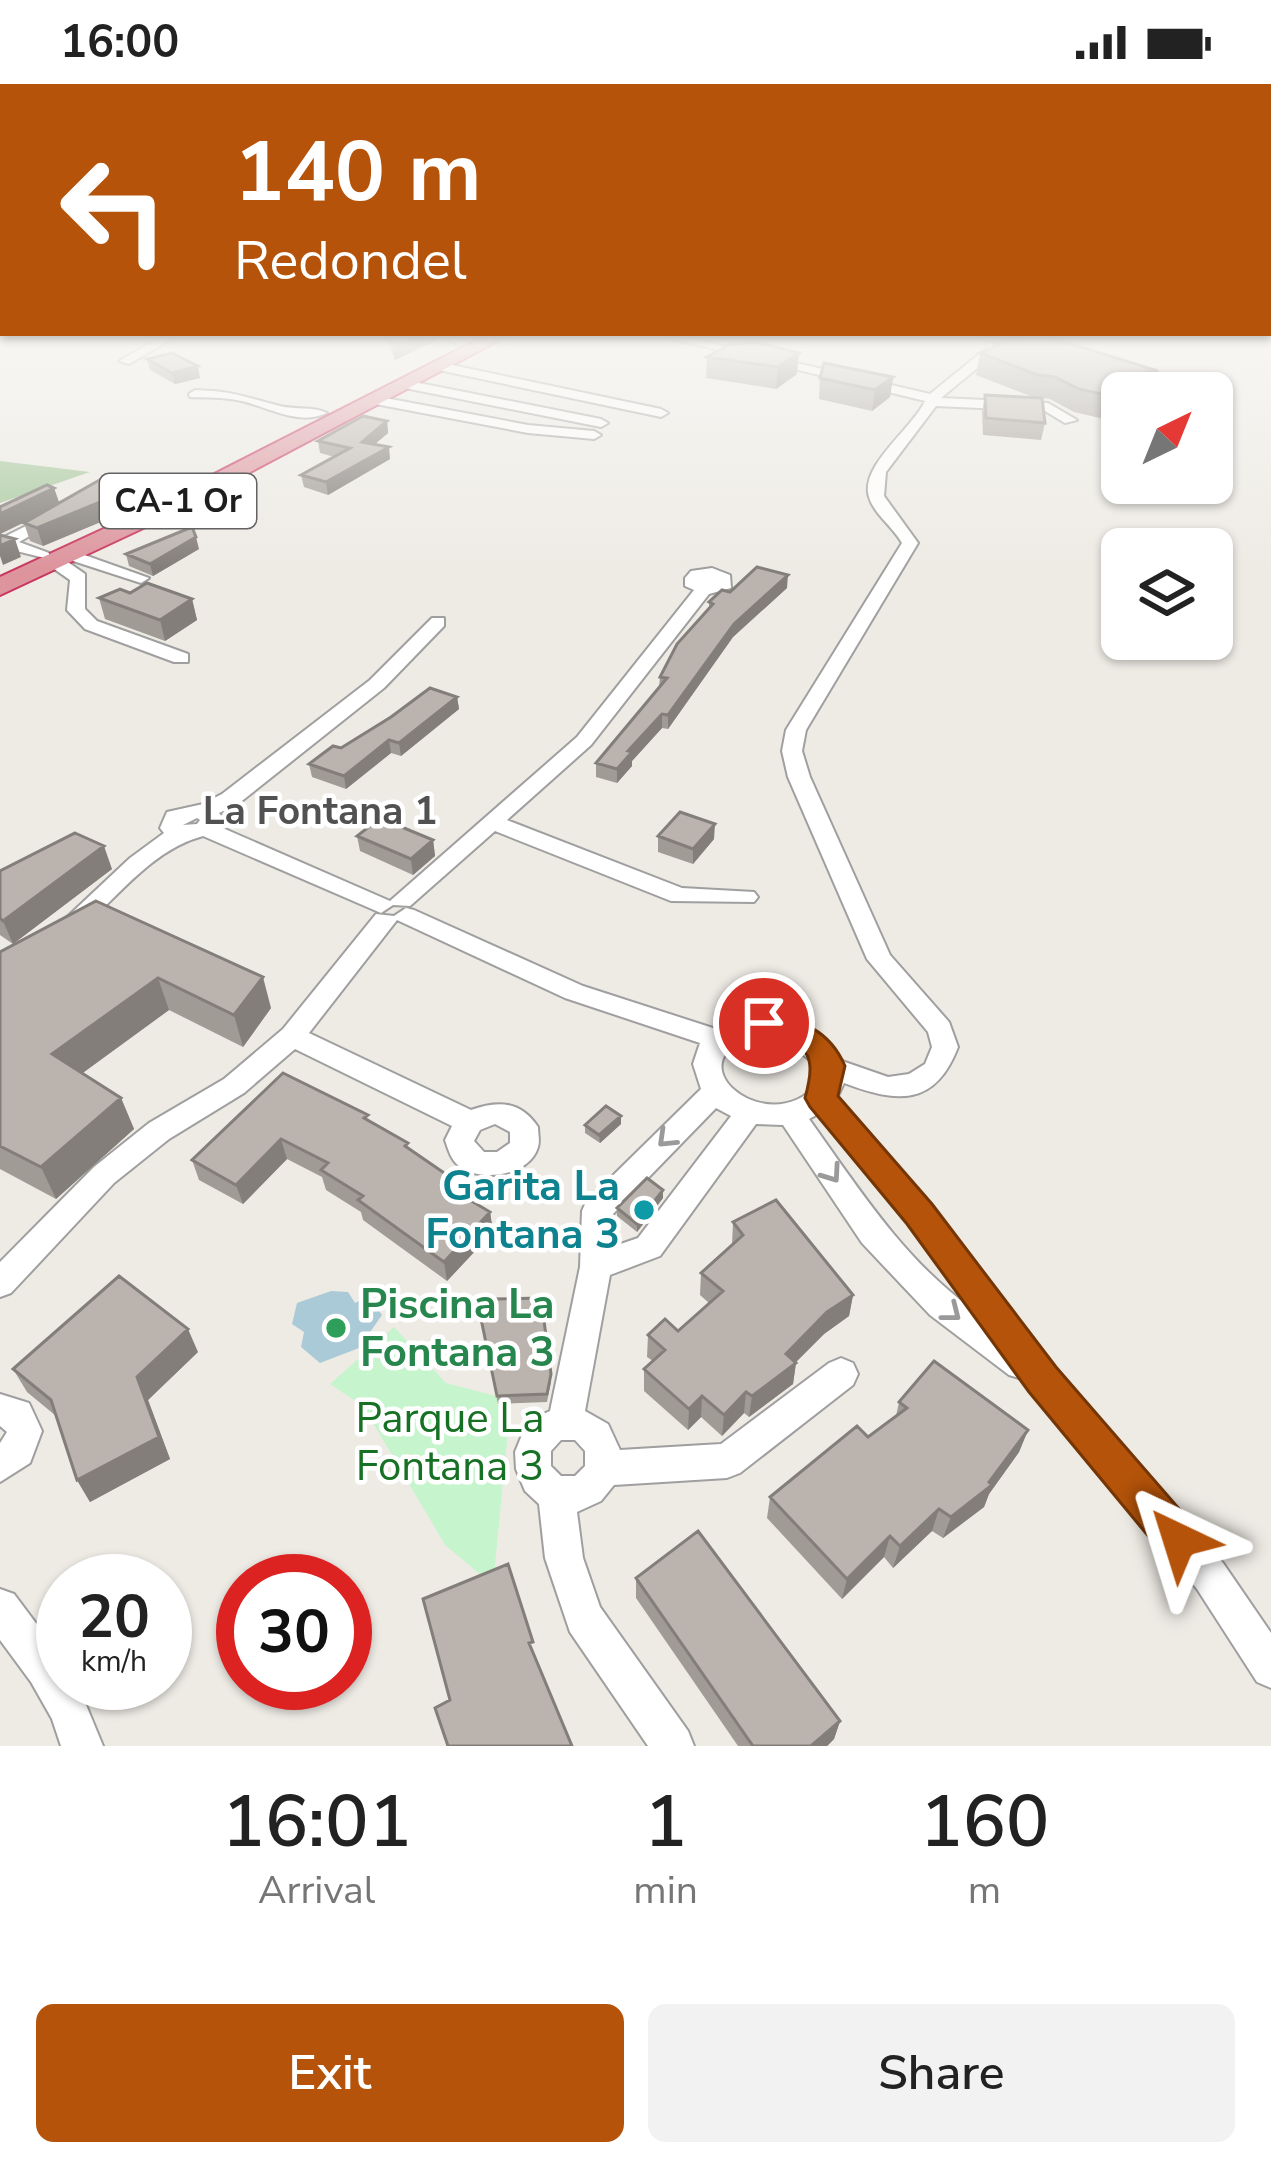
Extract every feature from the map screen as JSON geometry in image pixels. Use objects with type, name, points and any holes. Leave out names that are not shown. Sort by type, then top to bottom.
[{"type":"highway","name":"CA-1 Or","points":[[0,575],[56,558],[317,415]]},
{"type":"highway","name":"CA-1 Or","points":[[0,587],[345,415]]},
{"type":"street","points":[[429,415],[528,429],[598,429],[536,415]]},
{"type":"street","points":[[830,1066],[821,1098],[790,1115],[749,1113],[715,1092],[705,1066],[713,1044],[747,1025],[782,1026],[814,1041],[830,1066],[887,1088],[916,1084],[936,1070],[945,1047],[940,1029],[879,959],[792,751],[808,708],[910,543],[874,491],[892,455],[921,415]]},
{"type":"street","points":[[973,428],[975,415]]},
{"type":"street","points":[[1061,415],[1070,420]]},
{"type":"street","points":[[68,512],[4,543],[141,578]]},
{"type":"street","points":[[56,558],[79,578],[76,610],[92,625],[181,658]]},
{"type":"street","points":[[0,1283],[104,1174],[159,1131],[234,1086],[292,1036],[394,911],[601,722],[704,589]]},
{"type":"street","points":[[48,940],[377,684],[438,622]]},
{"type":"street","points":[[493,822],[679,896],[746,897]]},
{"type":"street","points":[[197,825],[490,954],[526,983],[565,1001],[713,1044]]},
{"type":"street","points":[[292,1036],[470,1122]]},
{"type":"street","points":[[565,1424],[596,1268],[597,1210],[715,1092]]},
{"type":"street","points":[[821,1098],[920,1214],[1042,1379],[1210,1576],[1271,1668]]},
{"type":"street","points":[[596,1268],[649,1247],[749,1113]]},
{"type":"street","points":[[790,1115],[873,1234],[941,1305],[1042,1379]]},
{"type":"street","points":[[603,1468],[727,1461],[841,1374]]},
{"type":"street","points":[[0,1411],[17,1415],[25,1431],[16,1451],[0,1466]]},
{"type":"street","points":[[565,1424],[591,1431],[604,1454],[603,1468],[590,1487],[556,1493],[538,1480],[531,1460],[537,1440],[565,1424]]},
{"type":"street","points":[[556,1493],[564,1558],[584,1618],[673,1746]]},
{"type":"street","points":[[0,1608],[46,1668],[69,1709],[82,1746]]},
{"type":"green space","points":[[0,461],[90,472],[0,503]]},
{"type":"green space","name":"Parque La Fontana 3","points":[[394,1327],[446,1383],[511,1400],[493,1585],[445,1545],[363,1406],[330,1384]]},
{"type":"water","name":"Piscina La Fontana 3","points":[[331,1291],[348,1292],[355,1303],[368,1296],[382,1315],[359,1348],[320,1363],[301,1347],[304,1332],[292,1324],[297,1303]]},
{"type":"building","points":[[1044,415],[1045,423],[986,418]]},
{"type":"building","points":[[363,416],[387,421],[362,442],[389,447],[326,482],[301,475],[350,448],[318,441]]},
{"type":"building","points":[[103,478],[133,482],[127,485],[134,488],[37,528],[24,523]]},
{"type":"building","points":[[47,485],[54,488],[0,514],[0,507]]},
{"type":"building","points":[[192,527],[196,537],[150,564],[126,554]]},
{"type":"building","points":[[757,567],[788,575],[734,624],[668,715],[662,714],[617,769],[596,763],[667,678],[660,677],[677,644],[713,604],[709,602],[722,590],[730,592]]},
{"type":"building","points":[[147,583],[192,599],[160,620],[99,598],[120,589],[130,593]]},
{"type":"building","points":[[430,688],[457,697],[399,743],[389,740],[344,776],[309,764],[333,746],[341,748],[391,717]]},
{"type":"building","points":[[680,812],[715,824],[693,849],[658,836]]},
{"type":"building","points":[[380,818],[433,840],[411,859],[357,836]]},
{"type":"building","points":[[75,833],[104,846],[3,921],[0,871]]},
{"type":"building","points":[[96,901],[263,977],[234,1015],[158,978],[52,1054],[121,1098],[41,1167],[0,1146],[0,952]]},
{"type":"building","points":[[283,1073],[368,1115],[364,1118],[408,1143],[405,1146],[450,1177],[443,1184],[490,1212],[444,1262],[358,1200],[363,1196],[321,1170],[328,1163],[281,1139],[236,1185],[192,1160]]},
{"type":"building","points":[[606,1106],[621,1116],[599,1135],[585,1125]]},
{"type":"building","points":[[647,1178],[663,1190],[637,1224],[617,1208]]},
{"type":"building","points":[[776,1200],[853,1295],[827,1312],[786,1354],[796,1363],[752,1396],[746,1392],[724,1415],[702,1396],[689,1409],[644,1369],[665,1350],[648,1335],[665,1319],[678,1331],[723,1291],[701,1273],[743,1235],[733,1222]]},
{"type":"building","points":[[119,1276],[188,1329],[137,1377],[159,1437],[77,1480],[51,1400],[13,1369]]},
{"type":"building","points":[[541,1298],[551,1374],[547,1394],[497,1396],[480,1314],[493,1299]]},
{"type":"building","points":[[934,1361],[1028,1430],[989,1482],[992,1485],[951,1517],[939,1509],[900,1546],[890,1536],[847,1579],[770,1497],[857,1426],[868,1437],[907,1408],[899,1402]]},
{"type":"building","points":[[698,1531],[840,1721],[811,1746],[753,1746],[636,1578]]},
{"type":"building","points":[[508,1564],[533,1642],[529,1643],[572,1746],[448,1746],[435,1708],[450,1700],[423,1599]]},
{"type":"place","name":"Garita La Fontana 3","points":[[644,1210]]},
{"type":"place","name":"Piscina La Fontana 3","points":[[336,1328]]},
{"type":"district","name":"La Fontana 1","points":[[320,811]]},
{"type":"route","points":[[764,1023],[799,1032],[824,1053],[830,1066],[821,1098],[920,1214],[1042,1379],[1179,1540]]}]
